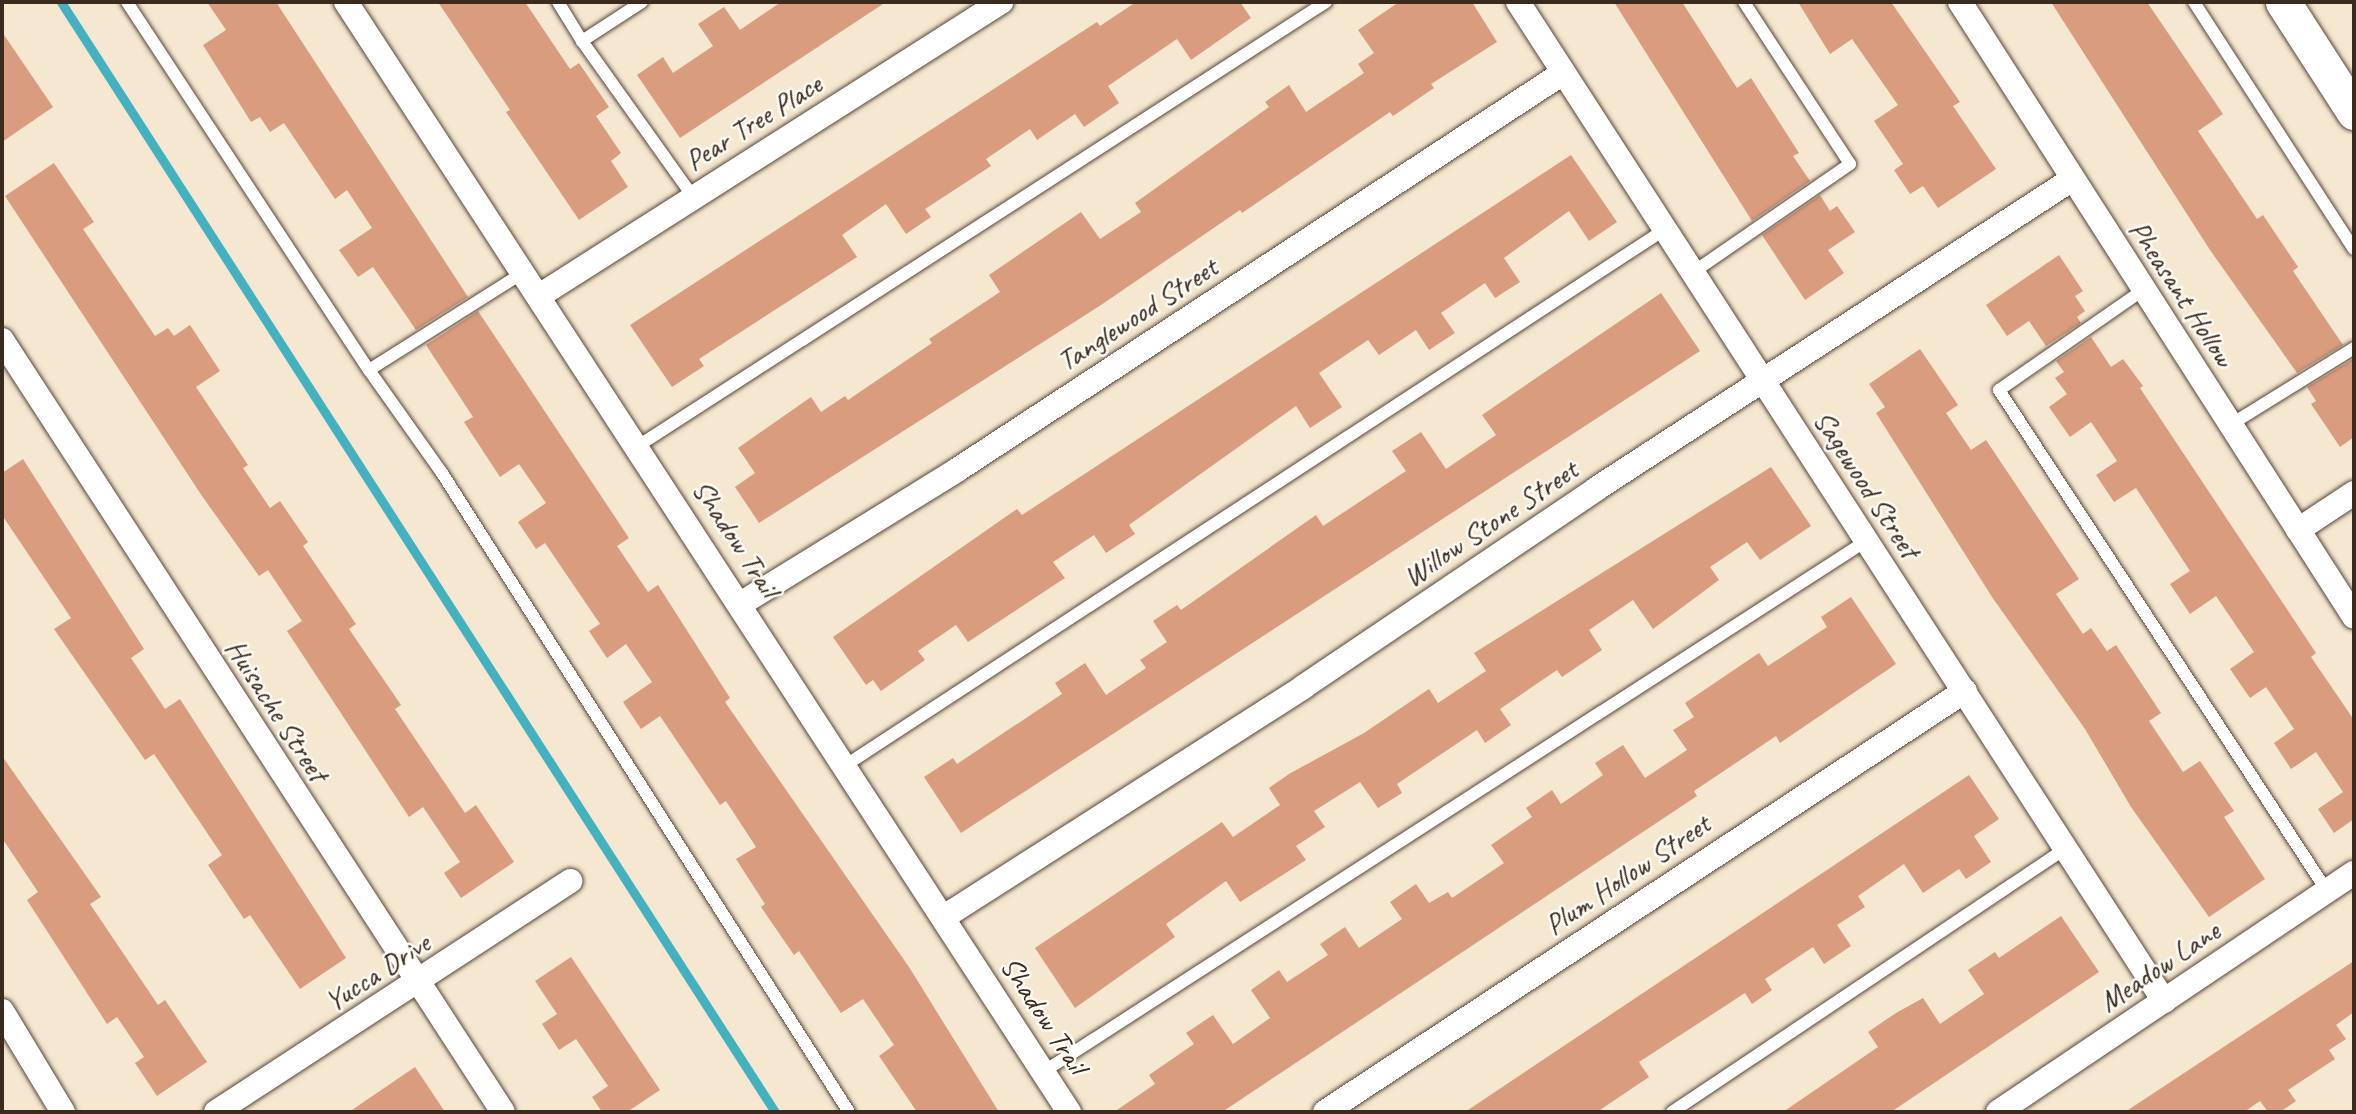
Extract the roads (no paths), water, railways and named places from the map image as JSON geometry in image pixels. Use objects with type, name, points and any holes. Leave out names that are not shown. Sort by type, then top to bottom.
[{"type":"main road","points":[[2283,2],[2354,113]]},
{"type":"street","name":"Shadow Trail","points":[[346,2],[742,603],[1069,1112]]},
{"type":"street","name":"Pear Tree Place","points":[[539,296],[1001,2]]},
{"type":"street","name":"Sagewood Street","points":[[1518,2],[2164,1001]]},
{"type":"street","name":"Pheasant Hollow","points":[[1960,2],[2071,180],[2354,617]]},
{"type":"street","name":"Tanglewood Street","points":[[742,603],[957,470],[1563,73]]},
{"type":"street","name":"Willow Stone Street","points":[[944,917],[1291,694],[2071,180]]},
{"type":"street","name":"Huisache Street","points":[[2,340],[416,984],[503,1112]]},
{"type":"street","points":[[2298,530],[2354,493]]},
{"type":"street","name":"Plum Hollow Street","points":[[1325,1112],[1965,691]]},
{"type":"street","name":"Meadow Lane","points":[[2005,1110],[2354,873]]},
{"type":"street","name":"Yucca Drive","points":[[216,1112],[416,984],[570,881]]},
{"type":"street","points":[[2,1011],[64,1112]]},
{"type":"lane","points":[[127,2],[369,370],[442,473],[849,1112]]},
{"type":"lane","points":[[558,2],[582,41],[694,198]]},
{"type":"lane","points":[[582,41],[642,2]]},
{"type":"lane","points":[[638,446],[1326,2]]},
{"type":"lane","points":[[1692,273],[1850,164],[1744,2]]},
{"type":"lane","points":[[2194,2],[2354,249]]},
{"type":"lane","points":[[846,765],[1664,230]]},
{"type":"lane","points":[[369,370],[524,272]]},
{"type":"lane","points":[[2143,290],[1999,390],[2327,891]]},
{"type":"lane","points":[[2230,425],[2354,348]]},
{"type":"lane","points":[[1043,1072],[1866,541]]},
{"type":"lane","points":[[1672,1112],[2066,848]]},
{"type":"waterway","points":[[61,2],[775,1112]]}]
